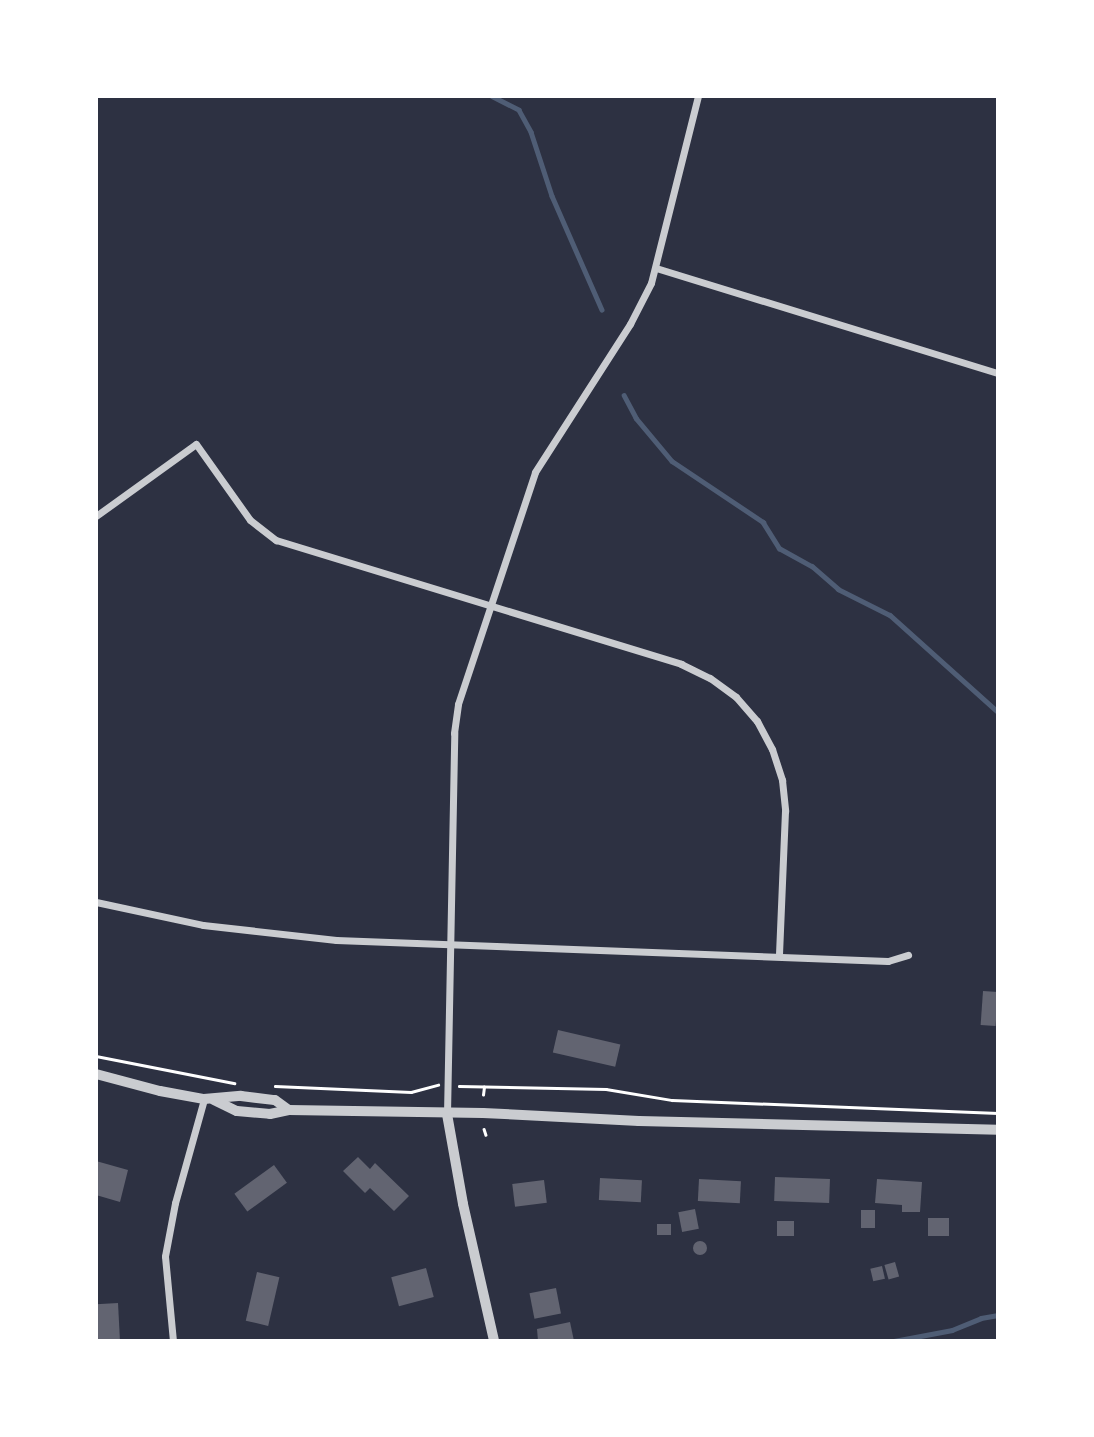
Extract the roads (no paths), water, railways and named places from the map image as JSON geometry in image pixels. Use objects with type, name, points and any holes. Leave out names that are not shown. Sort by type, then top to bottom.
[{"type":"street","points":[[494,1341],[463,1204],[447,1114],[454,733],[458,704],[535,472],[630,324],[656,268],[698,96]]},
{"type":"street","points":[[656,268],[998,373]]},
{"type":"street","points":[[96,516],[196,444],[250,520],[276,540],[689,667],[723,687],[747,709],[772,749],[784,795],[779,956]]},
{"type":"street","points":[[96,902],[247,932],[336,940],[451,942],[888,961],[908,955]]},
{"type":"street","points":[[96,1074],[160,1091],[209,1099],[241,1096],[275,1100],[289,1110],[998,1130]]},
{"type":"street","points":[[173,1341],[165,1256],[175,1203],[209,1099]]},
{"type":"waterway","points":[[492,96],[519,110],[531,132],[552,196],[602,310]]},
{"type":"waterway","points":[[624,395],[636,418],[672,461],[763,522],[779,548],[812,566],[838,589],[890,615],[998,712]]},
{"type":"waterway","points":[[894,1341],[952,1330],[981,1318],[998,1315]]}]
